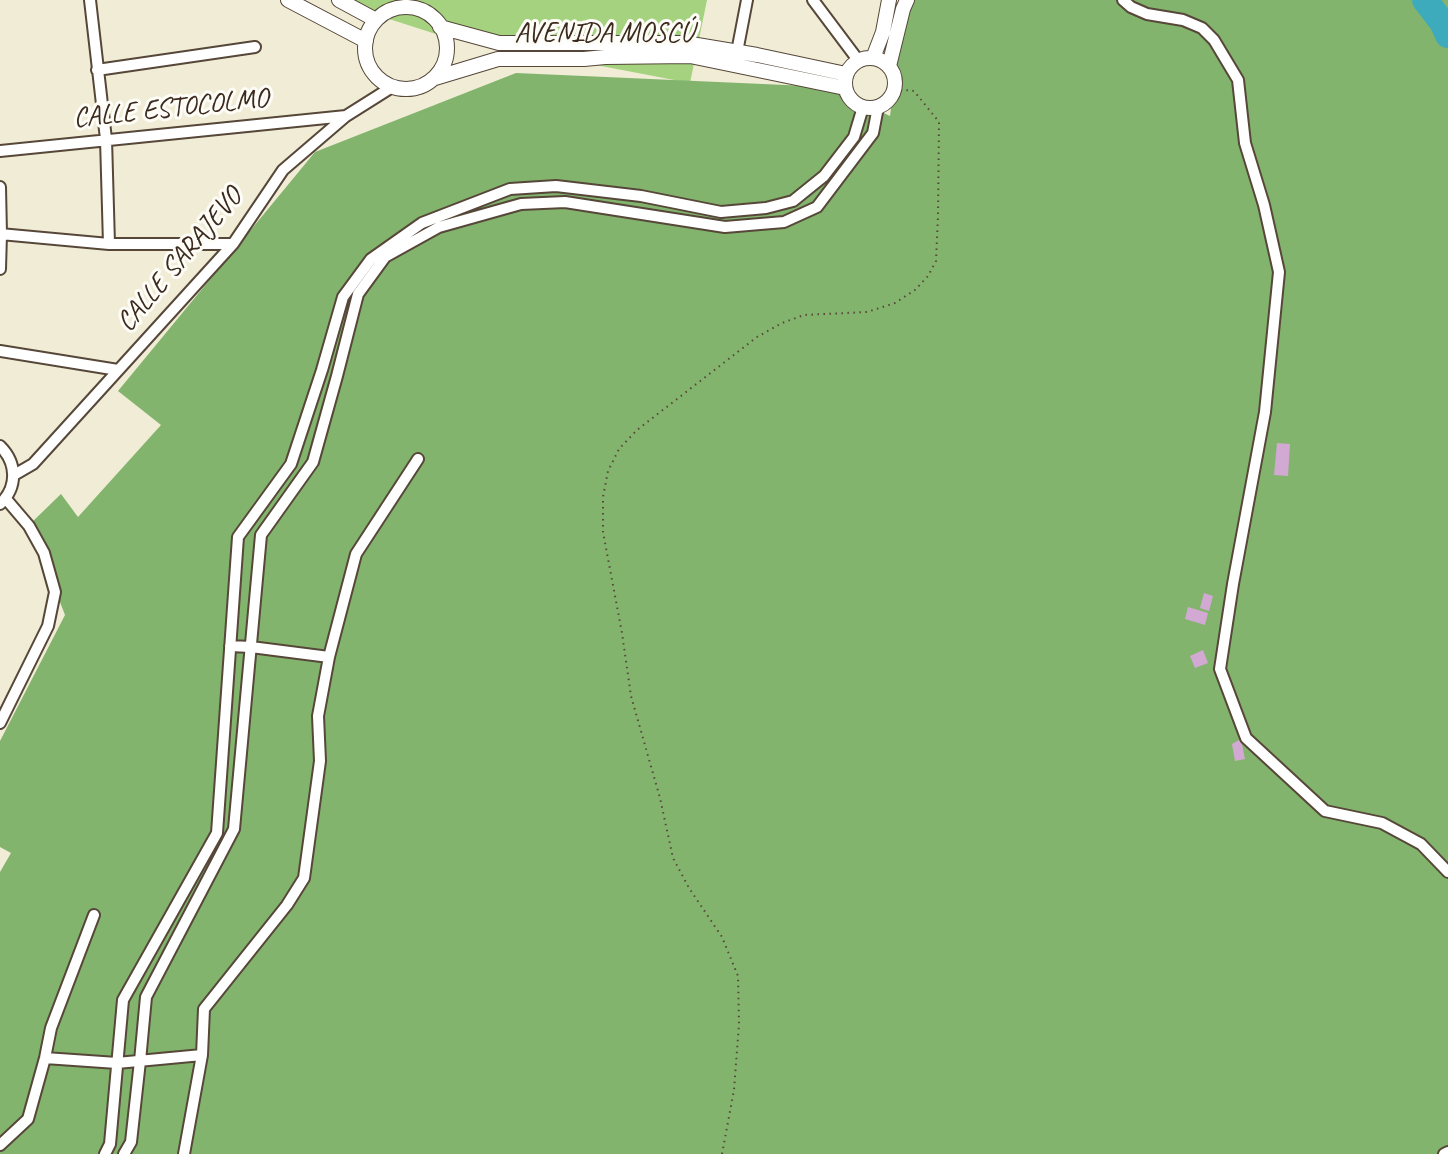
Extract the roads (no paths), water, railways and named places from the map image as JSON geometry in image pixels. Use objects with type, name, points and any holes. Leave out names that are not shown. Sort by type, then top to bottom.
[{"type":"street","points":[[90,0],[106,139],[109,244]]},
{"type":"street","points":[[288,0],[366,42]]},
{"type":"street","points":[[339,0],[376,20]]},
{"type":"street","points":[[737,52],[747,0]]},
{"type":"street","points":[[813,0],[858,60]]},
{"type":"street","points":[[873,58],[883,32],[889,0]]},
{"type":"street","points":[[889,66],[907,0]]},
{"type":"street","points":[[1123,0],[1131,7],[1147,14],[1183,20],[1202,28],[1214,40],[1238,80],[1245,143],[1264,205],[1279,272],[1265,412],[1233,584],[1220,669],[1246,738],[1325,810],[1382,823],[1421,844],[1448,872]]},
{"type":"street","points":[[399,8],[424,11],[435,19],[447,42],[447,55],[443,68],[435,78],[426,85],[403,90],[379,80],[370,69],[366,56],[369,30],[376,20],[387,12],[399,8]]},
{"type":"street","name":"AVENIDA MOSCÚ","points":[[440,27],[499,44],[690,56],[846,81]]},
{"type":"street","name":"AVENIDA MOSCÚ","points":[[435,78],[498,59],[584,59],[604,50],[685,43],[737,52],[846,81]]},
{"type":"street","points":[[498,59],[499,44]]},
{"type":"street","points":[[97,70],[255,47]]},
{"type":"street","points":[[873,58],[889,66],[893,73],[895,89],[889,100],[878,107],[871,108],[855,103],[849,97],[846,81],[849,69],[858,60],[873,58]]},
{"type":"street","name":"CALLE SARAJEVO","points":[[14,475],[33,464],[233,244],[282,170],[346,116],[392,87]]},
{"type":"street","points":[[105,1154],[110,1144],[123,1000],[217,833],[238,537],[291,464],[343,297],[371,259],[422,223],[510,189],[556,186],[641,196],[721,212],[766,208],[793,201],[824,176],[854,136],[863,107]]},
{"type":"street","points":[[124,1154],[131,1142],[146,996],[234,830],[261,535],[313,462],[358,294],[385,257],[439,226],[521,204],[565,202],[725,227],[784,222],[817,207],[873,133],[878,107]]},
{"type":"street","name":"CALLE ESTOCOLMO","points":[[0,151],[346,116]]},
{"type":"street","points":[[554,203],[556,186]]},
{"type":"street","points":[[0,187],[0,269]]},
{"type":"street","points":[[695,222],[699,207]]},
{"type":"street","points":[[1,234],[109,244],[233,244]]},
{"type":"street","points":[[0,351],[118,370]]},
{"type":"street","points":[[326,356],[341,360]]},
{"type":"street","points":[[0,446],[12,463],[14,475],[12,488],[3,502],[29,526],[44,553],[56,592],[48,626],[0,723]]},
{"type":"street","points":[[184,1154],[202,1055],[204,1009],[288,905],[304,878],[320,761],[318,716],[329,657],[356,554],[418,459]]},
{"type":"street","points":[[231,646],[329,657]]},
{"type":"street","points":[[0,1145],[28,1119],[51,1028],[94,915]]},
{"type":"street","points":[[45,1058],[117,1063],[202,1055]]},
{"type":"street","points":[[1444,1154],[1448,1152]]},
{"type":"waterway","points":[[1425,0],[1442,22],[1448,35]]}]
